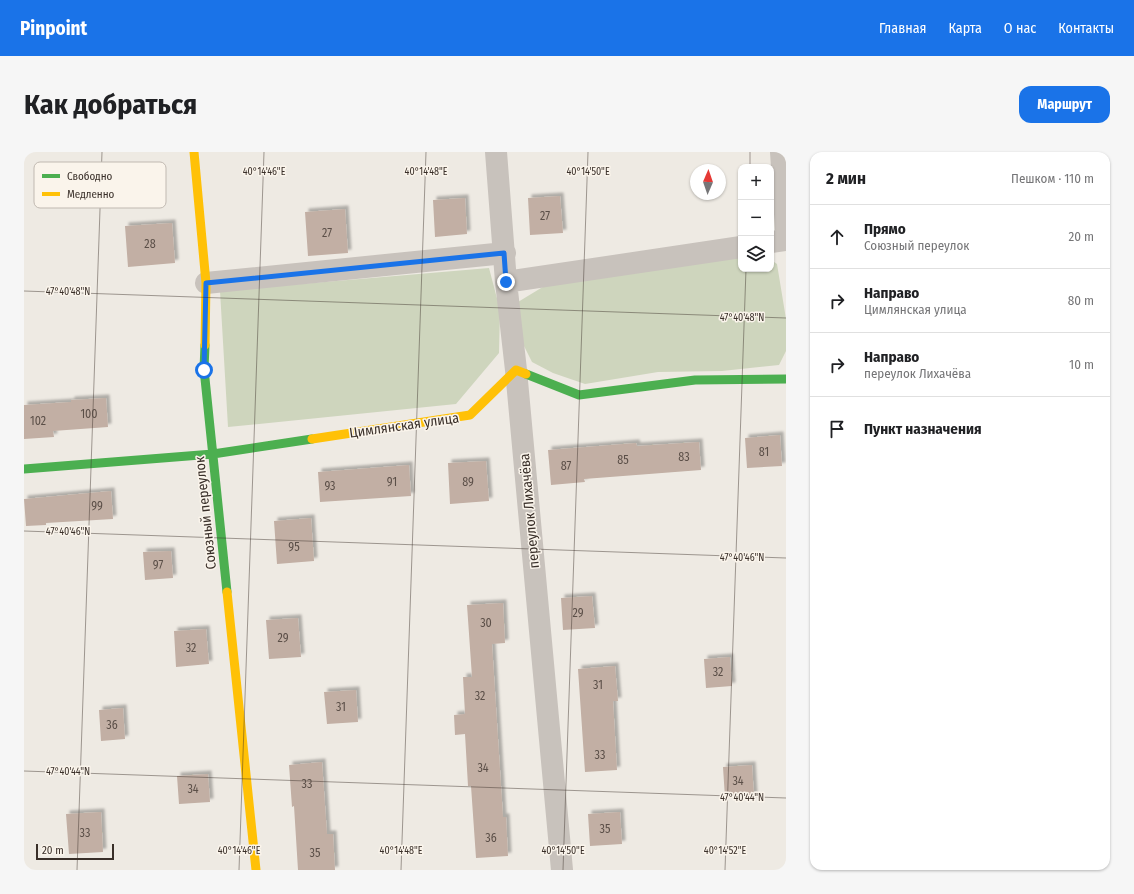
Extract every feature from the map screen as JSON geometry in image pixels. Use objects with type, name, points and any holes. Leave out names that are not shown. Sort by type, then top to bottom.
[{"type":"street","name":"Союзный переулок","points":[[194,152],[206,283],[204,370],[256,870]]},
{"type":"street","name":"переулок Лихачёва","points":[[496,152],[506,282],[516,370],[562,870]]},
{"type":"street","points":[[780,152],[786,229]]},
{"type":"street","points":[[774,242],[786,240]]},
{"type":"street","points":[[506,282],[738,247]]},
{"type":"street","points":[[206,283],[504,253]]},
{"type":"street","points":[[516,370],[579,395],[695,380],[786,379]]},
{"type":"street","name":"Цимлянская улица","points":[[24,469],[213,454],[470,416],[516,370]]},
{"type":"green space","points":[[738,257],[738,272],[774,272],[774,262],[777,264],[786,319],[786,351],[779,365],[722,371],[658,372],[585,384],[553,373],[532,362],[522,342],[518,302],[546,285]]},
{"type":"green space","points":[[489,268],[500,310],[499,353],[456,404],[228,427],[220,291]]},
{"type":"building","points":[[560,196],[563,233],[530,235],[528,198]]},
{"type":"building","points":[[465,198],[467,234],[435,237],[433,200]]},
{"type":"building","points":[[345,209],[348,253],[308,256],[305,212]]},
{"type":"building","points":[[172,223],[175,263],[128,267],[125,226]]},
{"type":"building","points":[[106,398],[108,427],[53,431],[54,437],[24,439],[24,405]]},
{"type":"building","points":[[780,435],[782,466],[747,468],[745,438]]},
{"type":"building","points":[[699,442],[701,470],[584,479],[585,482],[551,485],[548,450],[636,443],[637,446]]},
{"type":"building","points":[[486,461],[489,501],[450,504],[448,463]]},
{"type":"building","points":[[409,465],[411,496],[320,502],[318,472]]},
{"type":"building","points":[[111,491],[113,519],[46,523],[46,525],[26,526],[24,499]]},
{"type":"building","points":[[311,518],[314,561],[277,564],[274,521]]},
{"type":"building","points":[[171,551],[173,578],[145,580],[143,552]]},
{"type":"building","points":[[592,596],[595,628],[563,630],[561,598]]},
{"type":"building","points":[[503,603],[505,643],[492,644],[503,817],[506,817],[508,856],[476,858],[471,786],[468,786],[465,734],[455,735],[454,715],[465,714],[463,677],[472,677],[467,605]]},
{"type":"building","points":[[298,618],[301,657],[269,659],[266,620]]},
{"type":"building","points":[[206,629],[209,664],[176,667],[174,631]]},
{"type":"building","points":[[730,657],[732,686],[706,688],[704,659]]},
{"type":"building","points":[[615,666],[618,701],[613,701],[617,770],[585,772],[578,669]]},
{"type":"building","points":[[356,690],[358,722],[327,724],[324,692]]},
{"type":"building","points":[[123,708],[125,739],[101,741],[99,710]]},
{"type":"building","points":[[322,762],[327,834],[333,834],[335,870],[298,870],[294,806],[292,807],[289,765]]},
{"type":"building","points":[[752,765],[754,796],[725,798],[723,767]]},
{"type":"building","points":[[208,774],[210,802],[179,804],[177,776]]},
{"type":"building","points":[[101,812],[103,852],[69,854],[66,814]]},
{"type":"building","points":[[620,812],[622,844],[590,846],[588,814]]},
{"type":"traffic: fast","points":[[205,345],[204,369],[227,592]]},
{"type":"traffic: fast","points":[[526,374],[579,395],[695,380],[786,379]]},
{"type":"traffic: fast","points":[[24,469],[213,454],[312,439]]},
{"type":"traffic: slow","points":[[194,152],[206,283],[205,345]]},
{"type":"traffic: slow","points":[[312,439],[470,415],[516,370],[526,374]]},
{"type":"traffic: slow","points":[[227,592],[256,870]]},
{"type":"route","points":[[204,370],[206,283],[504,253],[506,282]]}]
